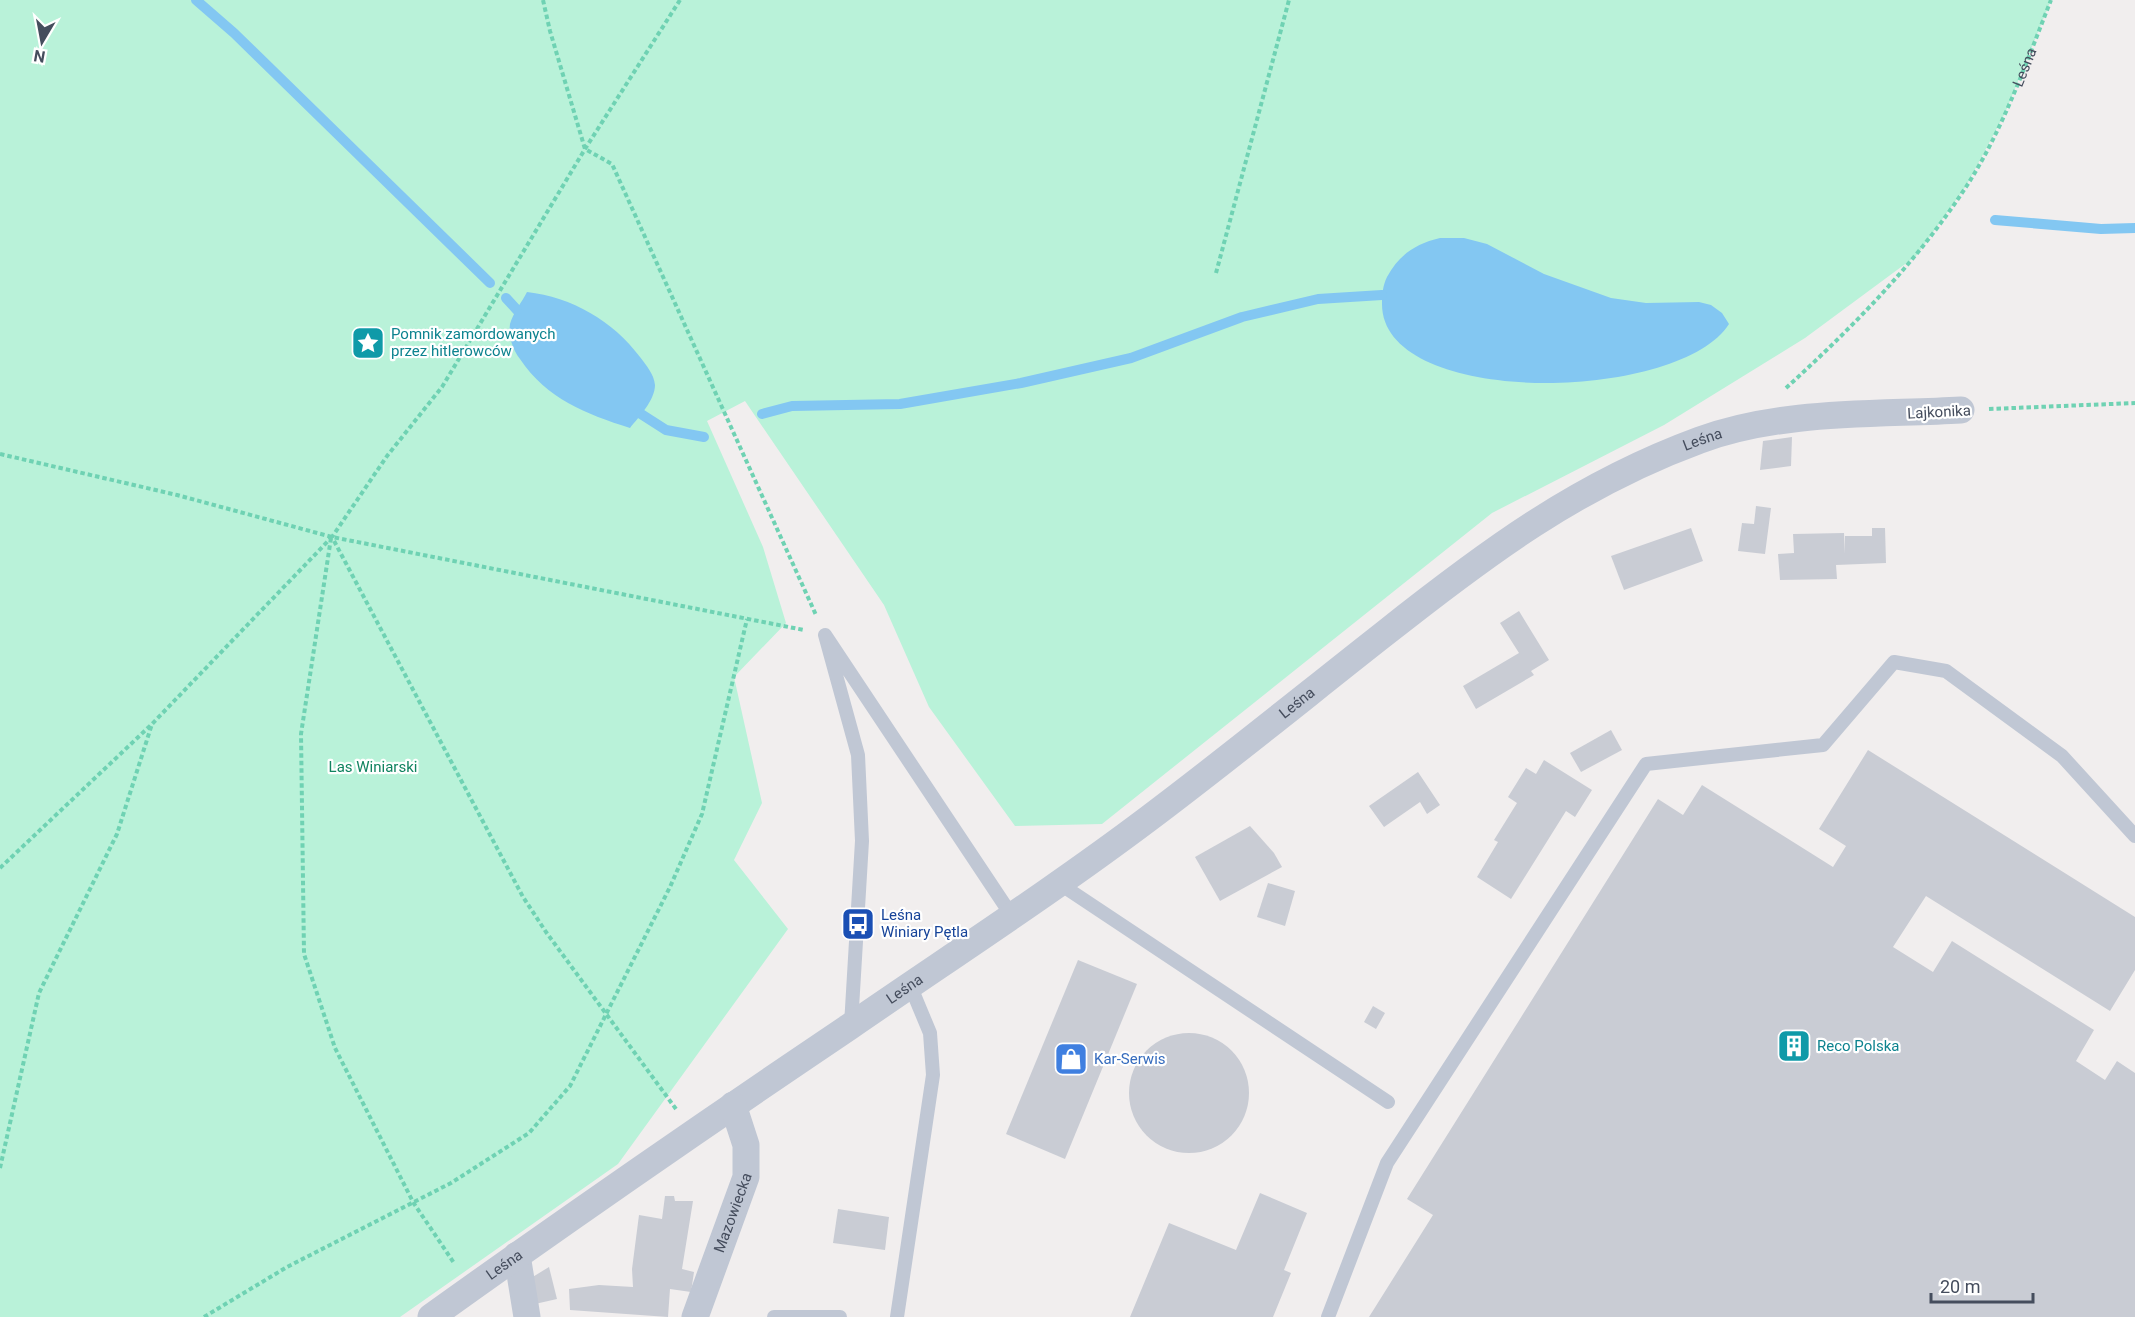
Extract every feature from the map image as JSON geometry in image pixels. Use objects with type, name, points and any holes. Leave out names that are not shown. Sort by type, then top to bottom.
[{"type":"street","name":"Lajkonika","points":[[1744,427],[1827,417],[1961,410]]},
{"type":"street","name":"Leśna","points":[[430,1317],[733,1105],[1060,884],[1150,818],[1508,539],[1603,484],[1701,440],[1744,427]]},
{"type":"street","name":"Mazowiecka","points":[[695,1317],[746,1176],[746,1145],[733,1105]]},
{"type":"street","points":[[517,1255],[527,1317]]},
{"type":"lane","points":[[825,635],[1012,916]]},
{"type":"lane","points":[[825,635],[858,755],[862,841],[851,1025]]},
{"type":"lane","points":[[1328,1317],[1387,1163],[1646,764],[1823,745],[1894,662],[1946,671],[2053,748],[2135,836]]},
{"type":"lane","points":[[1060,884],[1388,1102]]},
{"type":"lane","points":[[897,1317],[933,1075],[930,1033],[910,985]]},
{"type":"lane","points":[[774,1317],[840,1317]]},
{"type":"path","points":[[543,0],[585,148],[612,164],[825,635]]},
{"type":"path","points":[[0,868],[152,723],[332,537],[387,456],[442,387],[585,148],[680,0]]},
{"type":"path","points":[[1216,273],[1289,0]]},
{"type":"path","name":"Leśna","points":[[1785,389],[1826,352],[1916,255],[1966,186],[2005,113],[2051,0]]},
{"type":"path","name":"Lajkonika","points":[[1961,410],[2135,404]]},
{"type":"path","points":[[0,454],[177,495],[332,537],[825,635]]},
{"type":"path","points":[[332,537],[523,897],[693,1133]]},
{"type":"path","points":[[332,537],[302,734],[304,954],[335,1048],[413,1202],[470,1289]]},
{"type":"path","points":[[204,1317],[287,1267],[451,1183],[529,1133],[570,1086],[670,887],[702,814],[747,619]]},
{"type":"path","points":[[0,1168],[39,993],[117,834],[152,723]]},
{"type":"green space","name":"Las Winiarski","points":[[0,0],[2051,0],[2005,113],[1966,186],[1916,256],[1805,338],[1664,425],[1492,513],[1102,824],[1015,826],[929,707],[884,605],[745,401],[707,421],[763,547],[786,623],[734,677],[762,803],[734,860],[788,929],[618,1164],[400,1317],[0,1317]]},
{"type":"water","points":[[1440,238],[1464,238],[1487,244],[1544,274],[1611,298],[1646,303],[1699,302],[1711,305],[1722,313],[1729,324],[1700,350],[1653,369],[1597,380],[1536,383],[1478,377],[1428,362],[1394,338],[1382,303],[1386,280],[1397,262],[1415,247]]},
{"type":"water","points":[[527,292],[560,299],[590,313],[617,332],[645,363],[653,377],[654,391],[646,408],[630,428],[583,411],[555,395],[542,385],[520,359],[512,343],[510,324]]},
{"type":"building","points":[[1792,437],[1791,466],[1760,470],[1763,441]]},
{"type":"building","points":[[1756,506],[1771,508],[1765,554],[1738,551],[1742,523],[1754,524]]},
{"type":"building","points":[[1691,528],[1703,561],[1624,590],[1611,556]]},
{"type":"building","points":[[1872,528],[1885,528],[1886,563],[1836,565],[1837,579],[1780,580],[1778,554],[1794,553],[1793,534],[1844,533],[1845,554],[1845,536],[1872,536]]},
{"type":"building","points":[[1519,611],[1549,660],[1531,671],[1534,675],[1476,709],[1463,686],[1519,653],[1500,623]]},
{"type":"building","points":[[1611,730],[1622,750],[1581,772],[1570,753]]},
{"type":"building","name":"Reco Polska","points":[[1868,750],[2135,917],[2135,970],[2110,1011],[1926,896],[1893,947],[1933,972],[1952,941],[2094,1030],[2076,1061],[2105,1080],[2117,1061],[2135,1073],[2135,1317],[1369,1317],[1433,1215],[1407,1199],[1658,799],[1683,815],[1702,785],[1833,867],[1846,846],[1819,829]]},
{"type":"building","points":[[1544,760],[1592,790],[1575,817],[1566,811],[1511,899],[1477,877],[1498,842],[1494,840],[1517,803],[1508,797],[1526,768],[1536,774]]},
{"type":"building","points":[[1418,772],[1440,805],[1427,814],[1420,802],[1384,827],[1369,806]]},
{"type":"building","points":[[1250,826],[1274,853],[1282,867],[1220,901],[1195,857]]},
{"type":"building","points":[[1268,883],[1295,891],[1285,926],[1257,917]]},
{"type":"building","name":"Kar-Serwis","points":[[1078,960],[1137,984],[1065,1159],[1006,1134]]},
{"type":"building","points":[[1373,1006],[1385,1013],[1376,1029],[1364,1022]]},
{"type":"building","points":[[1189,1033],[1212,1037],[1232,1050],[1245,1070],[1249,1093],[1245,1116],[1232,1136],[1212,1149],[1189,1153],[1166,1149],[1146,1136],[1133,1116],[1129,1093],[1133,1070],[1146,1050],[1166,1037]]},
{"type":"building","points":[[1260,1193],[1307,1213],[1284,1270],[1291,1273],[1273,1317],[1130,1317],[1169,1223],[1236,1250]]},
{"type":"building","points":[[665,1196],[674,1196],[675,1201],[693,1201],[682,1269],[694,1272],[691,1292],[670,1289],[668,1317],[570,1310],[569,1289],[599,1285],[633,1287],[632,1269],[639,1215],[662,1219]]},
{"type":"building","points":[[838,1209],[889,1217],[885,1250],[833,1243]]},
{"type":"building","points":[[549,1267],[557,1299],[535,1304],[531,1278]]},
{"type":"waterway","points":[[196,0],[234,33],[490,283]]},
{"type":"waterway","points":[[1995,220],[2101,229],[2135,228]]},
{"type":"waterway","points":[[762,414],[792,406],[900,404],[1021,383],[1131,358],[1242,317],[1318,299],[1382,295]]},
{"type":"waterway","points":[[506,298],[517,310]]},
{"type":"waterway","points":[[641,414],[666,430],[704,437]]},
{"type":"place","name":"Pomnik zamordowanych przez hitlerowców","points":[[368,343]]},
{"type":"place","name":"Leśna Winiary Pętla","points":[[858,924]]},
{"type":"place","name":"Reco Polska","points":[[1794,1046]]},
{"type":"place","name":"Kar-Serwis","points":[[1071,1059]]}]
